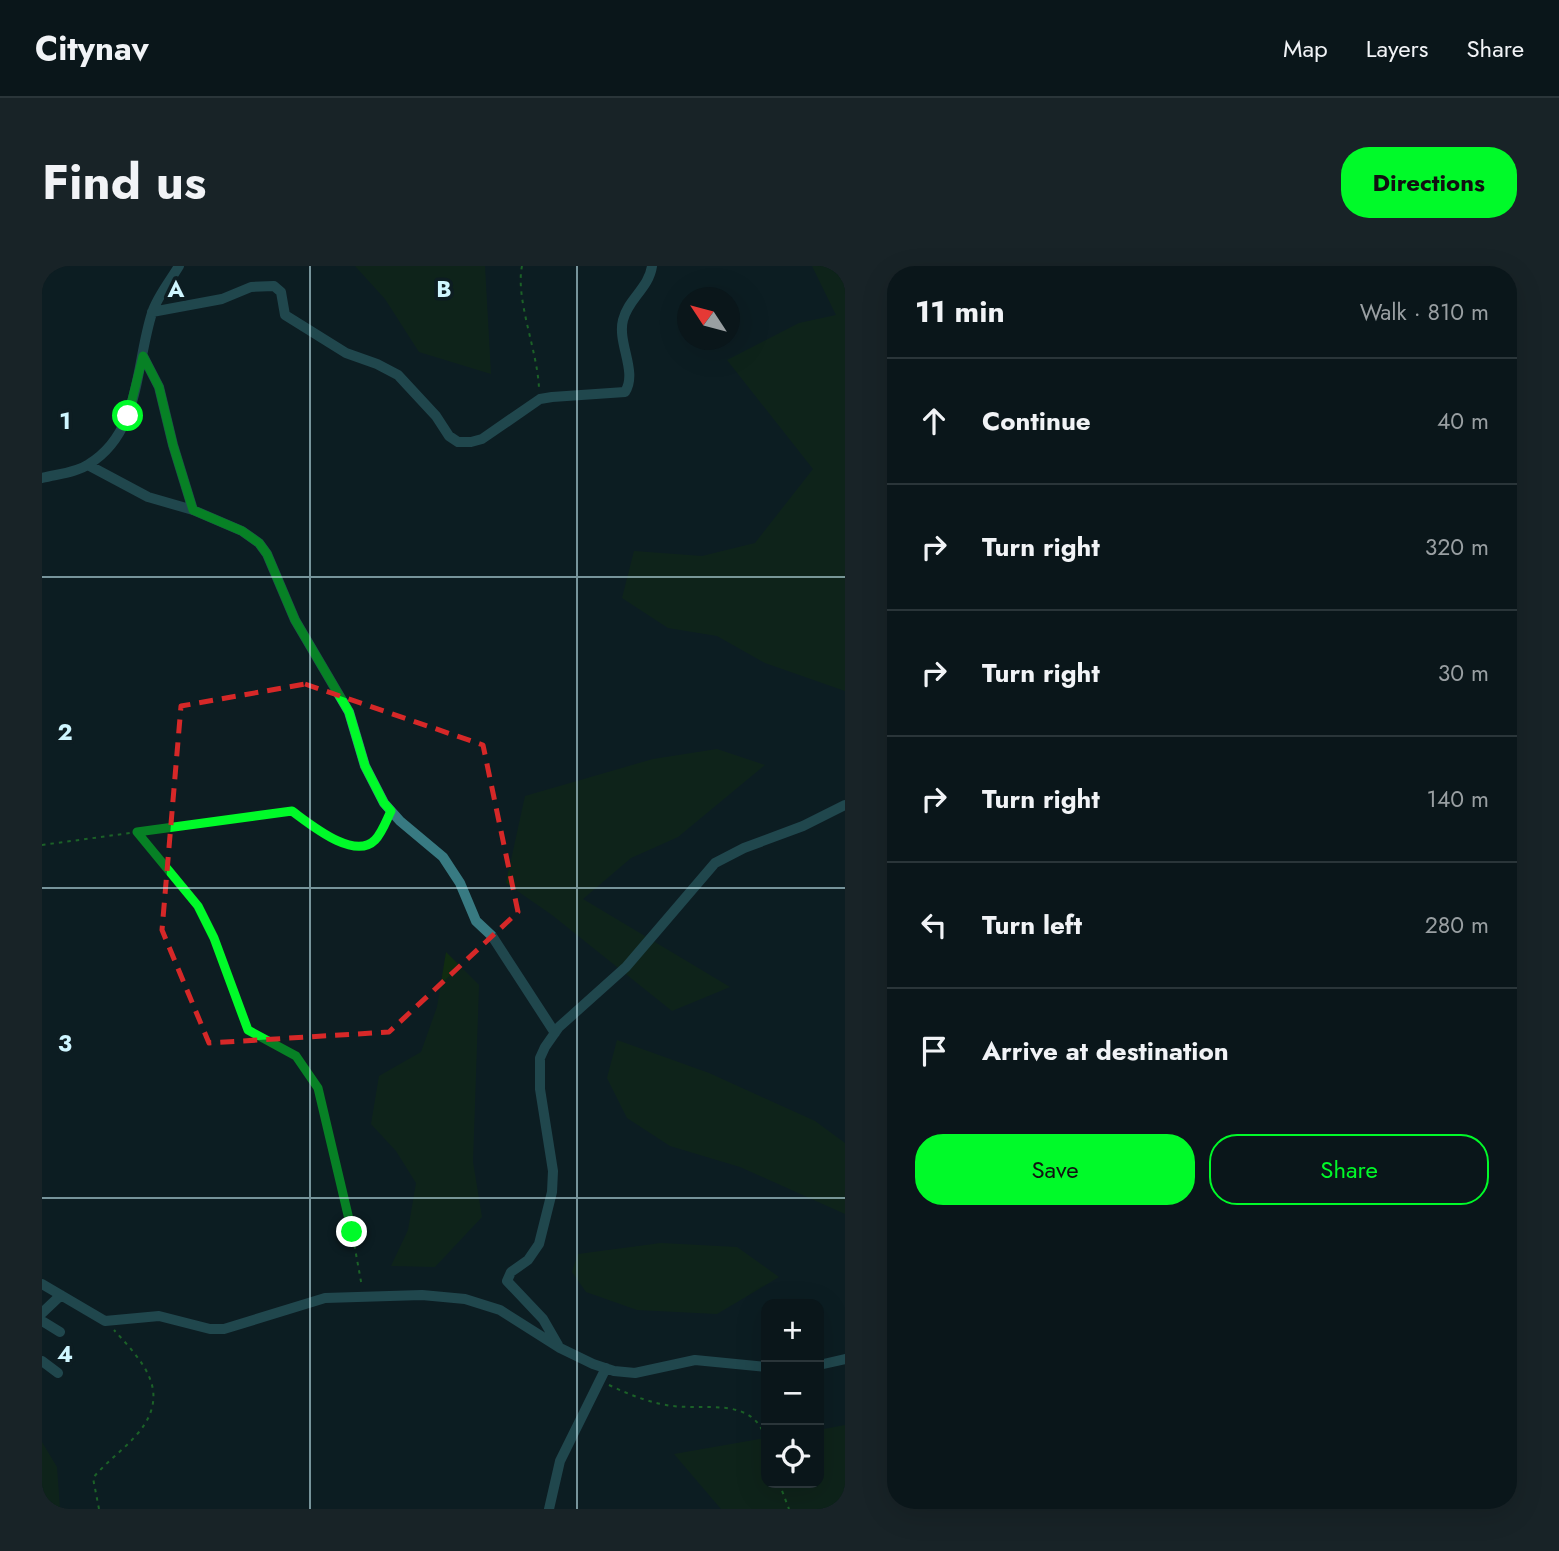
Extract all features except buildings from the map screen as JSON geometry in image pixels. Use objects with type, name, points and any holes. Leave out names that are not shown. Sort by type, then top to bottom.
[{"type":"street","points":[[42,478],[88,465],[114,443],[128,416],[152,312],[179,266]]},
{"type":"street","points":[[152,312],[222,299],[251,287],[274,286],[281,292],[285,315],[346,353],[398,375],[436,416],[449,436],[458,442],[471,442],[482,439],[540,400],[625,392],[630,382],[623,319],[628,307],[647,283],[652,266]]},
{"type":"street","points":[[143,356],[159,387],[193,510]]},
{"type":"street","points":[[88,465],[148,497],[193,510],[242,531],[259,543],[267,554],[295,620],[349,712],[365,766],[384,803],[400,821],[443,857],[460,883],[476,921],[492,936],[555,1033]]},
{"type":"street","points":[[560,1348],[543,1319],[508,1281],[511,1272],[528,1260],[540,1244],[547,1219],[553,1171],[540,1090],[540,1058],[545,1047],[555,1033],[626,967],[715,863],[845,805]]},
{"type":"street","points":[[42,1284],[105,1321],[159,1316],[210,1329],[224,1329],[325,1298],[422,1295],[465,1299],[500,1310],[560,1348],[606,1368],[635,1373],[695,1360],[761,1367]]},
{"type":"street","points":[[42,1313],[61,1295]]},
{"type":"street","points":[[42,1321],[60,1332]]},
{"type":"street","points":[[824,1364],[845,1359]]},
{"type":"street","points":[[42,1361],[58,1373]]},
{"type":"street","points":[[549,1509],[560,1461],[602,1381],[606,1368]]},
{"type":"path","points":[[522,266],[520,278],[533,340],[540,400]]},
{"type":"path","points":[[42,845],[292,811],[346,845],[359,848],[374,841],[391,811]]},
{"type":"path","points":[[137,832],[198,906],[214,938],[248,1030],[296,1056],[318,1088],[352,1232],[363,1297]]},
{"type":"path","points":[[99,1509],[93,1478],[107,1461],[138,1433],[155,1400],[152,1384],[141,1360],[105,1321]]},
{"type":"path","points":[[602,1381],[635,1398],[668,1406],[715,1407],[743,1412],[756,1418],[761,1426]]},
{"type":"path","points":[[781,1488],[789,1509]]},
{"type":"highlighted area","points":[[305,684],[483,745],[518,912],[389,1032],[209,1043],[162,930],[181,706]]},
{"type":"green space","points":[[355,266],[485,266],[491,374],[419,352],[385,299]]},
{"type":"green space","points":[[812,266],[845,266],[845,691],[765,663],[717,636],[668,628],[622,598],[634,551],[702,556],[755,543],[813,469],[727,360],[799,323],[836,315]]},
{"type":"green space","points":[[717,749],[765,765],[678,837],[631,858],[583,899],[730,987],[672,1011],[552,915],[506,883],[525,796],[653,759]]},
{"type":"green space","points":[[446,952],[479,985],[473,1162],[482,1217],[435,1267],[391,1266],[408,1230],[416,1183],[396,1151],[371,1124],[379,1076],[421,1052],[437,1007]]},
{"type":"green space","points":[[617,1040],[709,1073],[815,1121],[845,1143],[845,1214],[740,1167],[670,1146],[627,1118],[607,1078]]},
{"type":"green space","points":[[661,1243],[737,1247],[779,1277],[717,1314],[637,1310],[586,1292],[572,1272],[578,1254]]},
{"type":"green space","points":[[845,1425],[845,1509],[721,1509],[674,1454],[761,1439],[761,1488],[824,1488],[824,1429]]},
{"type":"green space","points":[[42,1442],[57,1467],[60,1509],[42,1509]]},
{"type":"route","points":[[128,416],[143,356],[159,387],[193,510],[242,531],[259,543],[267,554],[295,620],[349,712],[365,766],[391,811],[374,841],[359,848],[346,845],[292,811],[137,832],[198,906],[214,938],[248,1030],[296,1056],[318,1088],[352,1232]]}]
